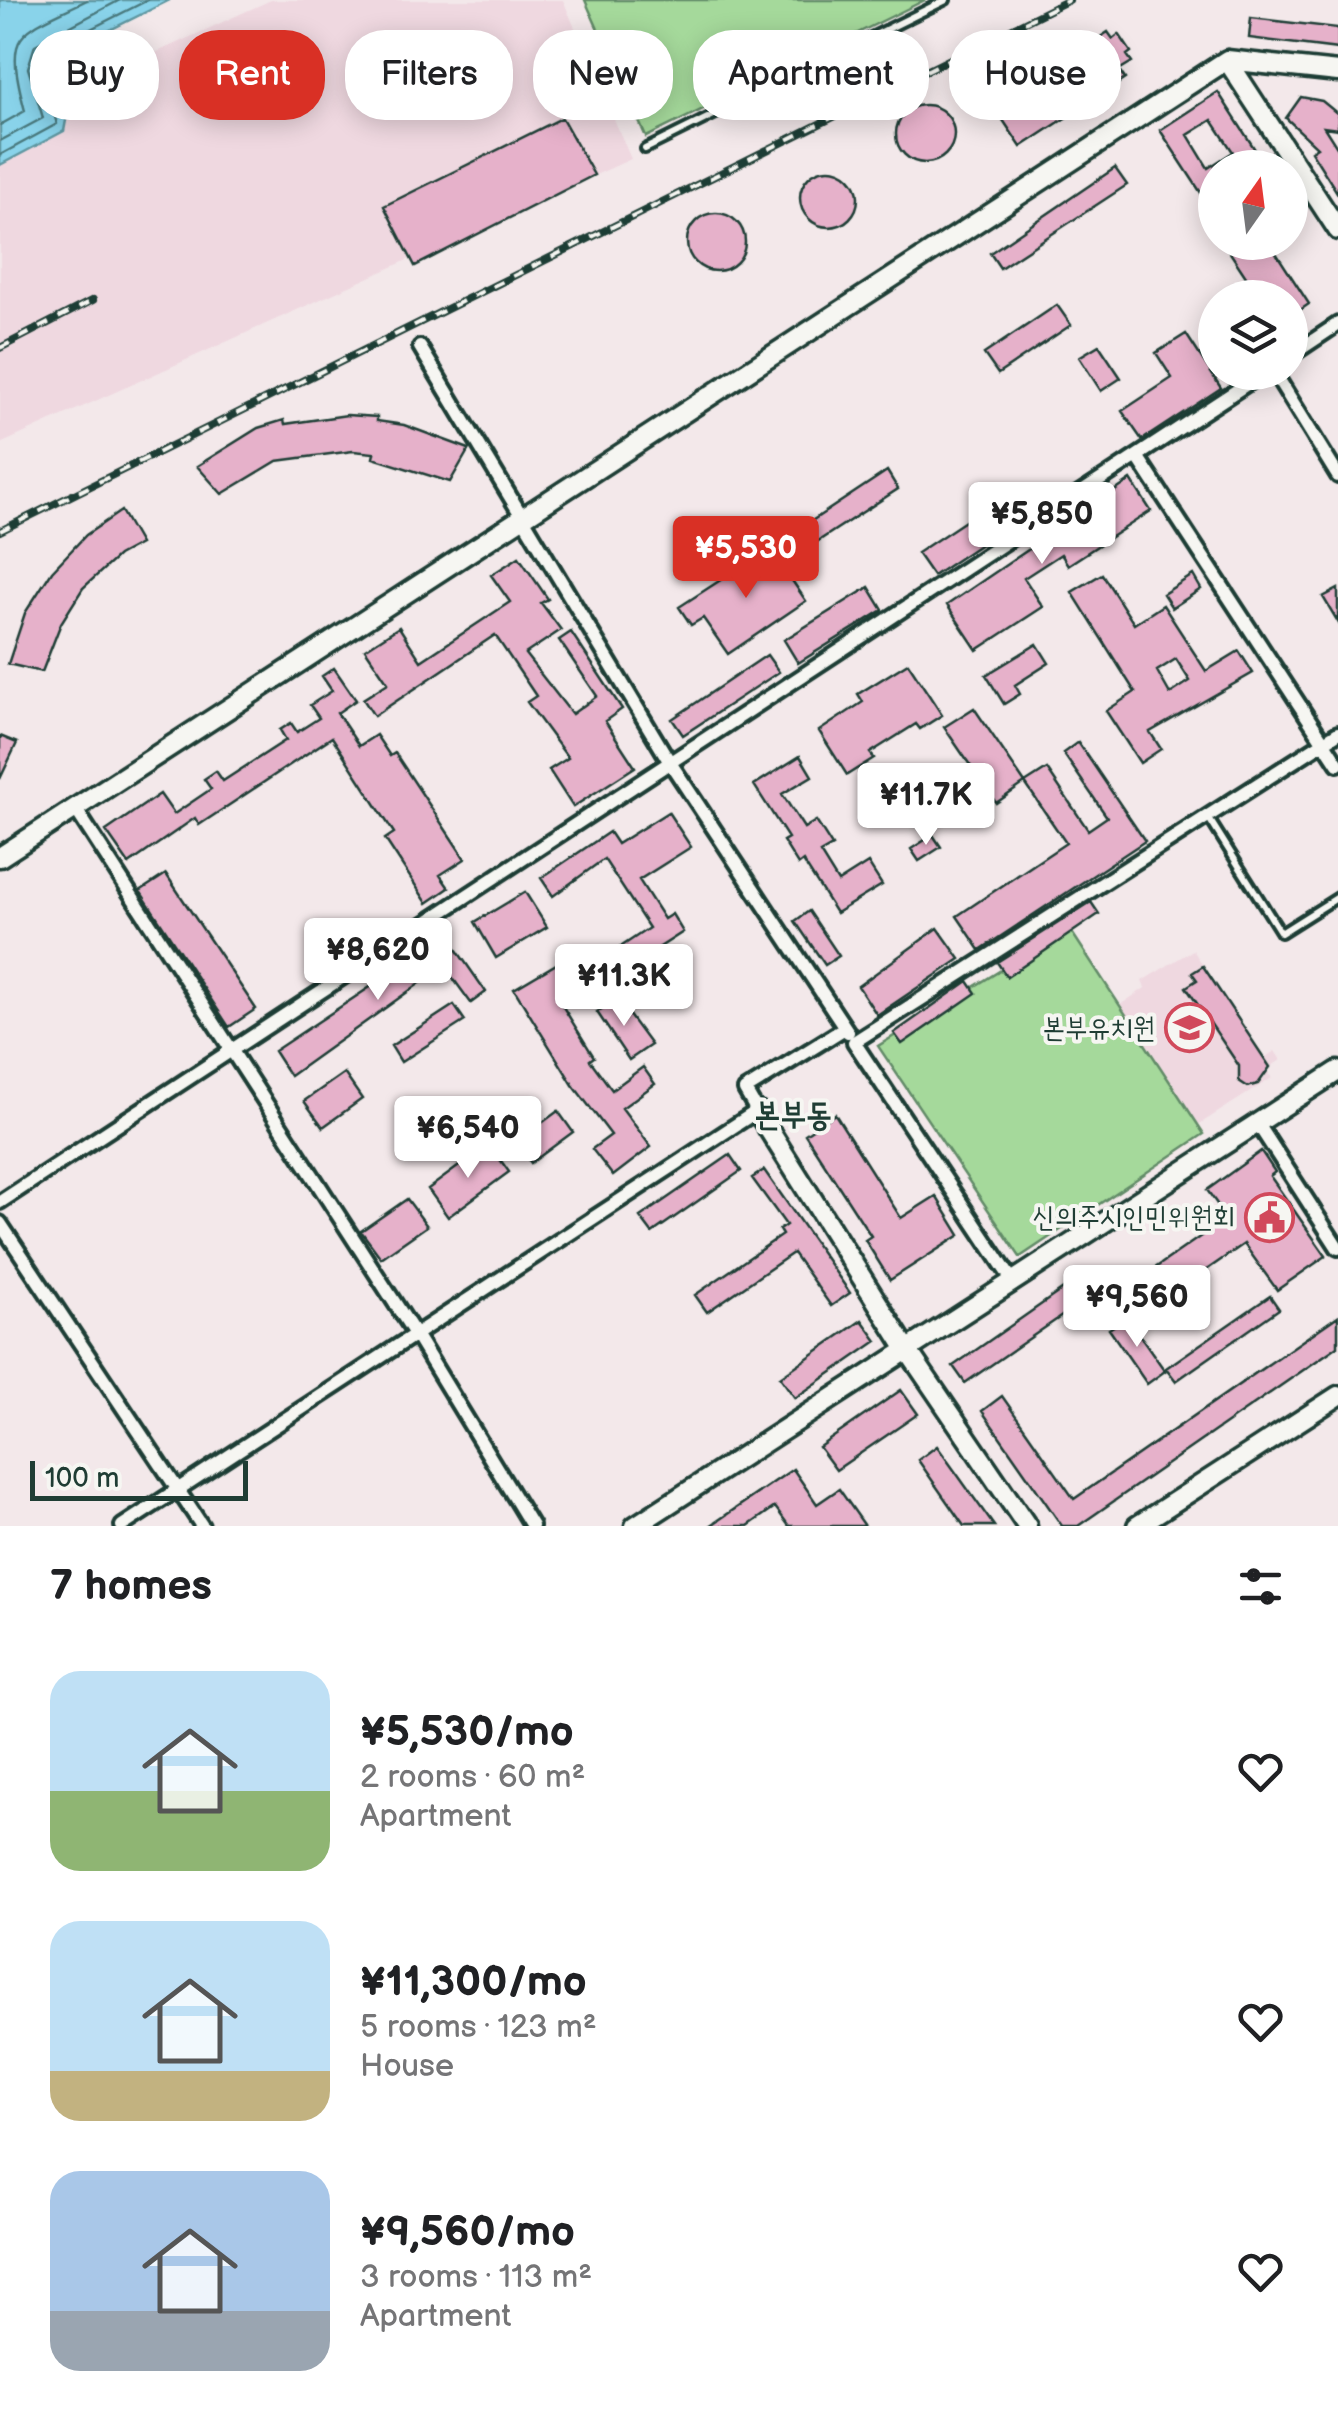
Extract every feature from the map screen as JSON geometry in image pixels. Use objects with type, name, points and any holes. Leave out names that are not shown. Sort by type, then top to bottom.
[{"type":"street","points":[[0,857],[521,515],[1227,60],[1338,72]]},
{"type":"street","points":[[1227,60],[1338,230]]},
{"type":"street","points":[[1308,344],[1338,324]]},
{"type":"street","points":[[420,348],[669,761],[1012,1280]]},
{"type":"street","points":[[0,1202],[1238,390]]},
{"type":"street","points":[[1285,390],[1338,476]]},
{"type":"street","points":[[1137,456],[1338,764]]},
{"type":"street","points":[[854,1042],[1338,732]]},
{"type":"street","points":[[75,808],[415,1334],[532,1526]]},
{"type":"street","points":[[845,1028],[745,1090],[906,1348],[1028,1526]]},
{"type":"street","points":[[635,1526],[1338,1071]]},
{"type":"street","points":[[122,1526],[758,1110]]},
{"type":"street","points":[[1258,1124],[1338,1248]]},
{"type":"street","points":[[0,1223],[202,1526]]},
{"type":"street","points":[[1137,1526],[1338,1396]]},
{"type":"lane","points":[[645,149],[946,0]]},
{"type":"lane","points":[[1208,816],[1281,933],[1338,897]]},
{"type":"shaded area","points":[[271,0],[563,0],[576,30],[533,30],[533,120],[614,120],[631,159],[0,444],[0,124],[30,110],[30,120],[159,120],[159,51],[179,42],[179,120],[325,120],[325,30],[205,30]]},
{"type":"shaded area","name":"본부유치원","points":[[1193,950],[1264,1058],[1275,1051],[1281,1060],[1267,1069],[1272,1078],[1198,1125],[1120,1005],[1145,988],[1142,981]]},
{"type":"green space","points":[[585,0],[925,0],[864,30],[693,30],[693,114],[646,137],[638,120],[673,120],[673,30],[598,30]]},
{"type":"green space","points":[[1069,928],[1204,1134],[1020,1257],[878,1046]]},
{"type":"water","points":[[0,0],[170,0],[110,30],[30,30],[30,120],[66,120],[64,131],[0,165]]},
{"type":"building","points":[[1251,18],[1338,28],[1338,49],[1249,38]]},
{"type":"building","points":[[1121,37],[1131,52],[1127,55],[1132,62],[1121,69]]},
{"type":"building","points":[[1218,92],[1255,150],[1232,150],[1212,120],[1188,135],[1198,152],[1198,188],[1160,130]]},
{"type":"building","points":[[1301,97],[1322,101],[1338,114],[1338,129],[1324,127],[1338,149],[1338,194],[1311,151],[1317,147],[1286,118]]},
{"type":"building","points":[[929,106],[946,113],[952,123],[952,145],[936,161],[914,161],[898,145],[900,120],[929,120]]},
{"type":"building","points":[[558,120],[563,120],[594,175],[415,266],[384,206]]},
{"type":"building","points":[[1003,120],[1062,120],[1021,147]]},
{"type":"building","points":[[1115,168],[1127,185],[1000,268],[990,253]]},
{"type":"building","points":[[829,169],[850,177],[858,198],[850,219],[829,227],[808,219],[800,198],[808,177]]},
{"type":"building","points":[[716,213],[737,221],[745,242],[737,263],[716,271],[695,263],[687,242],[695,221]]},
{"type":"building","points":[[1235,260],[1281,260],[1294,280],[1248,280]]},
{"type":"building","points":[[1057,305],[1071,325],[998,374],[984,354]]},
{"type":"building","points":[[1186,334],[1198,353],[1198,390],[1218,390],[1142,440],[1122,411],[1172,378],[1156,353]]},
{"type":"building","points":[[1099,345],[1121,378],[1101,391],[1079,357]]},
{"type":"building","points":[[347,415],[377,417],[377,421],[404,425],[469,449],[450,482],[373,458],[374,453],[353,451],[277,461],[222,494],[197,466],[258,428],[284,420],[285,424]]},
{"type":"building","points":[[887,471],[898,489],[806,549],[795,532]]},
{"type":"building","points":[[1131,480],[1151,511],[1068,565],[1061,554],[1024,578],[1043,607],[977,650],[947,605]]},
{"type":"building","points":[[1006,494],[1021,517],[933,576],[917,553]]},
{"type":"building","points":[[121,511],[140,544],[118,556],[83,588],[61,623],[42,672],[8,664],[25,613],[52,571],[86,535]]},
{"type":"building","points":[[770,548],[806,601],[728,654],[703,618],[691,625],[679,607]]},
{"type":"building","points":[[519,557],[548,599],[541,603],[561,630],[525,654],[572,714],[597,696],[559,640],[571,632],[622,709],[605,721],[635,767],[573,807],[549,770],[568,758],[527,702],[536,696],[495,635],[374,716],[363,699],[388,683],[365,649],[399,627],[421,661],[510,602],[491,575]]},
{"type":"building","points":[[1102,574],[1134,624],[1163,605],[1206,671],[1239,651],[1253,673],[1150,732],[1161,749],[1140,763],[1106,711],[1135,692],[1072,592]],"holes":[[[1176,659],[1190,681],[1170,694],[1157,671]]]},
{"type":"building","points":[[1193,575],[1201,589],[1172,608],[1163,594]]},
{"type":"building","points":[[869,587],[883,610],[798,663],[784,640]]},
{"type":"building","points":[[1338,589],[1338,622],[1323,597]]},
{"type":"building","points":[[1037,644],[1049,663],[1015,685],[1020,694],[1004,704],[986,675]]},
{"type":"building","points":[[767,655],[779,672],[683,735],[672,719]]},
{"type":"building","points":[[908,663],[942,715],[920,729],[916,724],[870,753],[874,758],[847,775],[819,731],[863,702],[858,694]]},
{"type":"building","points":[[334,668],[356,700],[337,713],[359,746],[376,735],[390,756],[395,753],[465,859],[440,875],[449,888],[427,903],[385,839],[394,833],[332,737],[199,825],[195,818],[129,864],[106,831],[160,794],[174,814],[211,789],[204,779],[216,771],[223,781],[286,740],[280,730],[291,723],[297,732],[319,718],[310,705],[332,691],[322,676]]},
{"type":"building","points":[[974,708],[1025,783],[996,803],[944,727]]},
{"type":"building","points":[[0,736],[17,743],[0,779]]},
{"type":"building","points":[[1078,742],[1145,841],[980,950],[957,916],[1066,843],[1025,783],[1047,769],[1088,830],[1107,817],[1063,753]]},
{"type":"building","points":[[800,756],[812,776],[782,794],[804,828],[816,821],[832,846],[820,853],[838,882],[868,863],[882,885],[836,913],[803,861],[798,865],[783,841],[788,838],[754,785]]},
{"type":"building","points":[[914,781],[926,799],[893,819],[882,801]]},
{"type":"building","points":[[668,812],[691,847],[639,880],[664,919],[672,914],[683,932],[615,976],[604,958],[649,928],[604,859],[553,896],[541,878],[609,832],[617,844]]},
{"type":"building","points":[[933,835],[941,847],[919,861],[911,849]]},
{"type":"building","points":[[166,874],[256,1009],[229,1027],[140,891]]},
{"type":"building","points":[[525,892],[547,927],[496,958],[475,922]]},
{"type":"building","points":[[1091,902],[1099,914],[1007,977],[997,962]]},
{"type":"building","points":[[809,911],[839,956],[825,965],[795,921]]},
{"type":"building","points":[[938,928],[960,959],[877,1015],[858,986]]},
{"type":"building","points":[[447,936],[486,992],[471,1003],[444,966],[290,1076],[274,1051]]},
{"type":"building","points":[[575,953],[593,982],[560,1002],[594,1057],[590,1060],[612,1090],[643,1067],[655,1084],[622,1108],[651,1147],[613,1176],[592,1149],[611,1135],[573,1085],[514,989]]},
{"type":"building","points":[[1203,966],[1270,1067],[1258,1084],[1248,1087],[1239,1081],[1239,1066],[1186,987],[1197,980],[1192,973]]},
{"type":"building","points":[[968,981],[976,993],[902,1044],[894,1033]]},
{"type":"building","points":[[617,999],[651,1045],[629,1060],[597,1012]]},
{"type":"building","points":[[454,1005],[465,1021],[401,1062],[391,1046]]},
{"type":"building","points":[[344,1073],[362,1099],[323,1127],[304,1101]]},
{"type":"building","points":[[558,1111],[573,1132],[531,1163],[516,1142]]},
{"type":"building","points":[[835,1114],[901,1218],[936,1196],[960,1235],[890,1280],[865,1240],[871,1236],[805,1134]]},
{"type":"building","points":[[489,1144],[509,1172],[448,1217],[428,1189]]},
{"type":"building","points":[[1261,1151],[1275,1172],[1270,1176],[1326,1256],[1277,1290],[1244,1244],[1140,1316],[1122,1291],[1227,1218],[1207,1190]]},
{"type":"building","points":[[730,1155],[741,1171],[652,1233],[640,1217]]},
{"type":"building","points":[[764,1170],[850,1293],[831,1306],[793,1253],[707,1312],[695,1295],[782,1235],[779,1230],[786,1225],[752,1178]]},
{"type":"building","points":[[407,1199],[427,1226],[381,1258],[361,1231]]},
{"type":"building","points":[[1089,1271],[1101,1289],[965,1383],[953,1366]]},
{"type":"building","points":[[1270,1296],[1279,1309],[1176,1381],[1166,1368]]},
{"type":"building","points":[[1338,1316],[1338,1346],[1078,1526],[1062,1526],[982,1411],[1002,1396],[1074,1499]]},
{"type":"building","points":[[1127,1317],[1165,1371],[1147,1384],[1109,1329]]},
{"type":"building","points":[[862,1320],[877,1341],[795,1398],[780,1377]]},
{"type":"building","points":[[901,1390],[918,1414],[836,1470],[819,1447]]},
{"type":"building","points":[[937,1446],[994,1526],[964,1526],[918,1460]]},
{"type":"building","points":[[793,1469],[817,1504],[839,1489],[865,1526],[789,1526],[775,1507],[748,1526],[710,1526]]},
{"type":"railway","points":[[0,531],[1069,0]]},
{"type":"railway","points":[[0,348],[93,300]]},
{"type":"place","name":"본부유치원","points":[[1190,1028]]},
{"type":"place","name":"신의주시인민위원회","points":[[1270,1217]]},
{"type":"district","name":"본부동","points":[[793,1115]]}]
